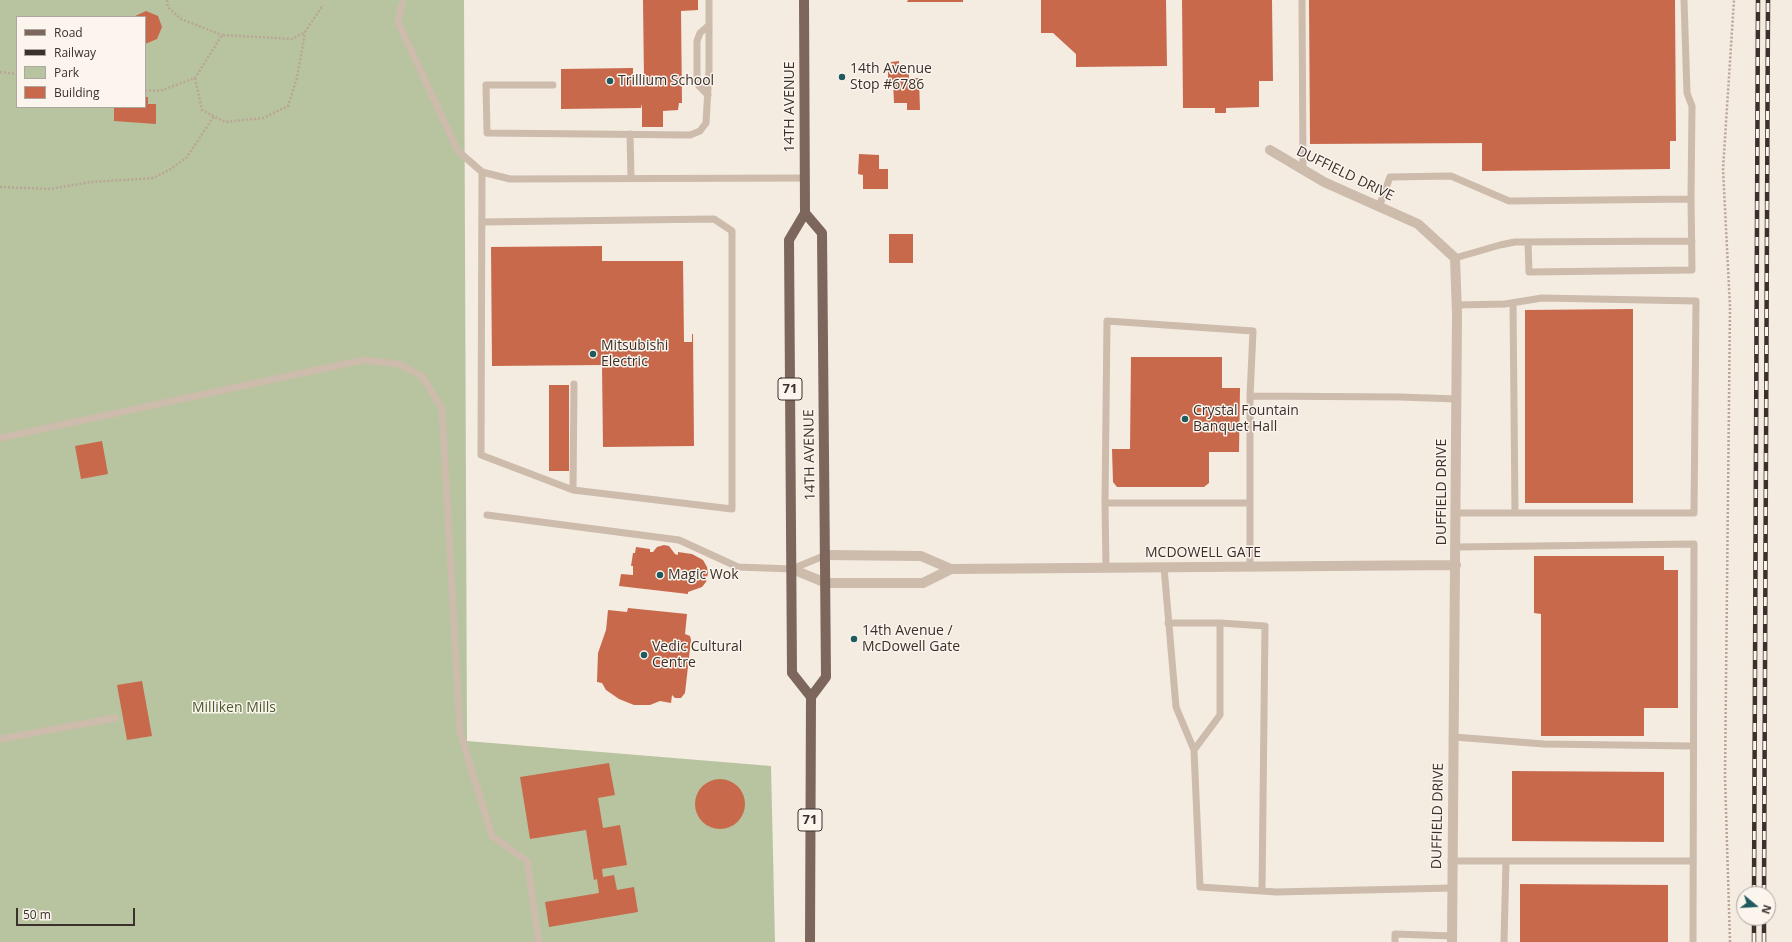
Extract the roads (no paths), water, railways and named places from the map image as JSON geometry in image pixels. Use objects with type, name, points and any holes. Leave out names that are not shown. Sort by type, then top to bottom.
[{"type":"main road","name":"14TH AVENUE","points":[[804,0],[805,214],[789,240],[792,673],[811,697],[826,677],[826,555],[822,233],[805,214]]},
{"type":"main road","name":"71","points":[[810,942],[811,697]]},
{"type":"street","name":"DUFFIELD DRIVE","points":[[1270,150],[1303,170],[1418,224],[1454,258],[1457,399],[1454,737],[1451,861],[1452,939]]},
{"type":"street","name":"MCDOWELL GATE","points":[[826,555],[921,556],[951,569],[1456,565]]},
{"type":"street","name":"MCDOWELL GATE","points":[[792,569],[826,583],[923,583],[951,569]]},
{"type":"lane","points":[[553,85],[486,85],[487,134],[690,135],[700,131],[706,123],[708,95],[709,0]]},
{"type":"lane","points":[[1302,0],[1303,170]]},
{"type":"lane","points":[[1528,242],[1529,272],[1692,270],[1692,106],[1687,93],[1684,0]]},
{"type":"lane","points":[[402,4],[398,22],[458,151],[482,172],[510,179],[805,178]]},
{"type":"lane","points":[[708,95],[699,86],[696,78],[697,41],[700,33],[709,25]]},
{"type":"lane","points":[[630,134],[631,178]]},
{"type":"lane","points":[[482,172],[481,455],[573,490],[732,509],[732,231],[714,219],[482,222]]},
{"type":"lane","points":[[1379,207],[1390,178],[1428,176],[1451,176],[1509,201],[1691,199]]},
{"type":"lane","points":[[1454,258],[1500,245],[1528,242],[1692,241]]},
{"type":"lane","points":[[1456,304],[1513,303],[1542,298],[1696,301],[1694,513],[1456,513]]},
{"type":"lane","points":[[1513,303],[1515,513]]},
{"type":"lane","points":[[1106,568],[1105,503],[1107,321],[1253,331],[1250,396],[1250,567]]},
{"type":"lane","points":[[0,438],[364,360],[399,364],[422,376],[442,409],[460,732],[492,836],[528,861],[539,942]]},
{"type":"lane","points":[[573,490],[574,384]]},
{"type":"lane","points":[[1250,396],[1400,396],[1457,399]]},
{"type":"lane","points":[[1105,503],[1250,503]]},
{"type":"lane","points":[[487,516],[679,540],[738,567],[792,569],[826,555]]},
{"type":"lane","points":[[1456,547],[1694,544],[1692,746],[1693,942]]},
{"type":"lane","points":[[1164,568],[1176,707],[1194,750],[1200,887],[1262,891],[1452,888]]},
{"type":"lane","points":[[1168,623],[1220,623],[1265,626],[1262,891]]},
{"type":"lane","points":[[1194,750],[1220,715],[1220,623]]},
{"type":"lane","points":[[0,739],[115,718]]},
{"type":"lane","points":[[1454,737],[1544,744],[1692,746]]},
{"type":"lane","points":[[1451,861],[1693,861]]},
{"type":"lane","points":[[1504,942],[1506,861]]},
{"type":"lane","points":[[1395,942],[1395,934],[1452,939]]},
{"type":"railway","points":[[1754,886],[1758,0]]},
{"type":"railway","points":[[1764,886],[1768,0]]},
{"type":"railway","points":[[1754,926],[1754,942]]},
{"type":"railway","points":[[1764,926],[1764,942]]},
{"type":"place","name":"14th Avenue Stop #6786","points":[[842,77]]},
{"type":"place","name":"Trillium School","points":[[610,81]]},
{"type":"place","name":"Mitsubishi Electric","points":[[593,354]]},
{"type":"place","name":"Crystal Fountain Banquet Hall","points":[[1185,419]]},
{"type":"place","name":"Magic Wok","points":[[660,575]]},
{"type":"place","name":"14th Avenue / McDowell Gate","points":[[854,639]]},
{"type":"place","name":"Vedic Cultural Centre","points":[[644,655]]},
{"type":"park label","name":"Milliken Mills","points":[[234,708]]}]
